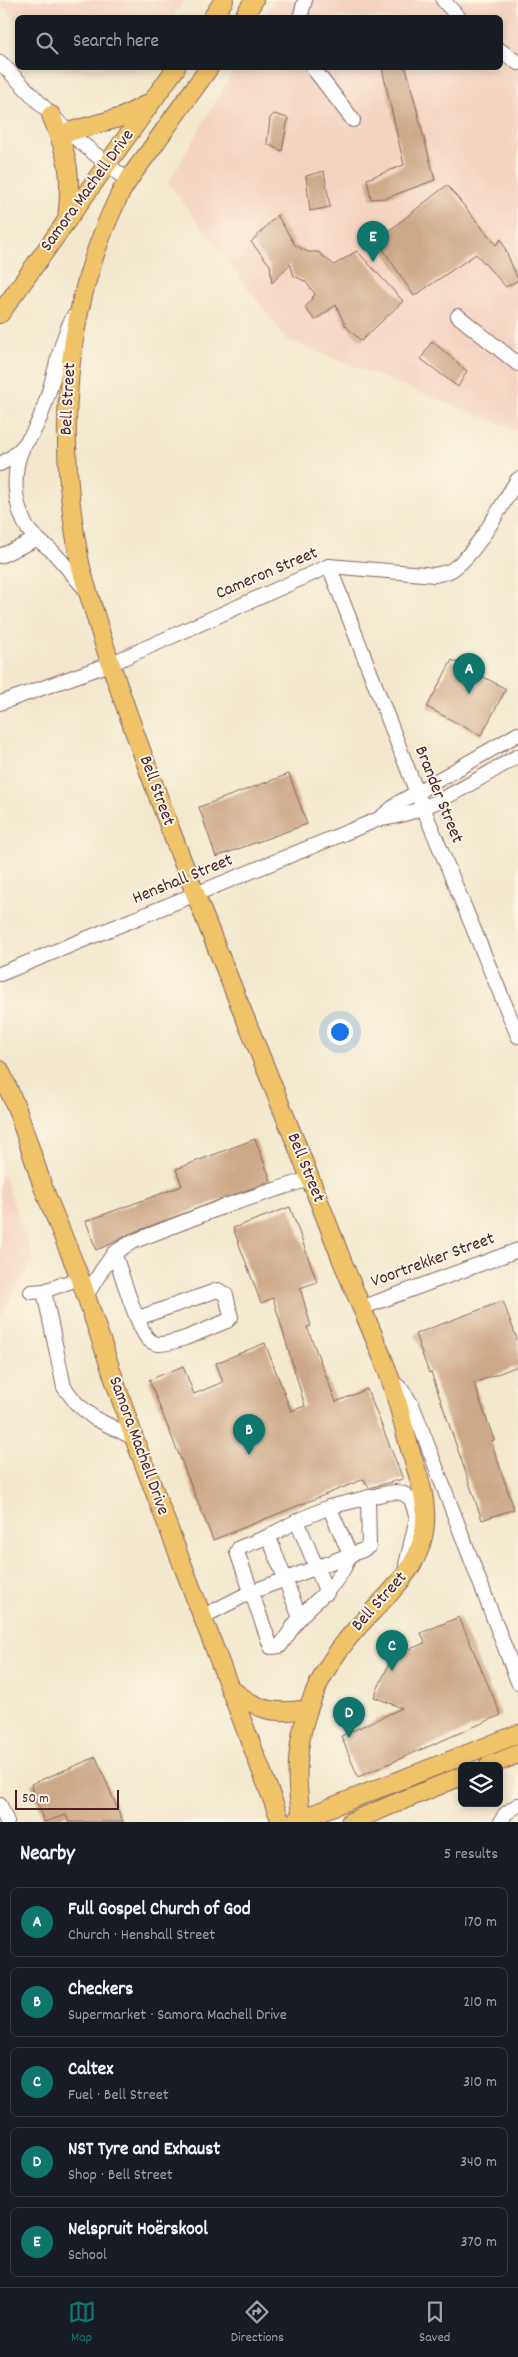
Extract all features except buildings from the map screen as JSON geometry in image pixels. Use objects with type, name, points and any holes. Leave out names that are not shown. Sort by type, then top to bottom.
[{"type":"main road","points":[[214,15],[224,0]]},
{"type":"main road","points":[[245,15],[254,0]]},
{"type":"main road","name":"Samora Machell Drive","points":[[0,314],[175,70]]},
{"type":"main road","name":"Samora Machell Drive","points":[[128,181],[208,70]]},
{"type":"main road","points":[[68,132],[122,117],[154,100]]},
{"type":"main road","points":[[51,115],[68,164],[70,187],[67,221]]},
{"type":"main road","name":"Bell Street","points":[[128,181],[111,214],[94,260],[84,295],[70,363],[66,408],[66,444],[74,530],[81,568],[110,664],[195,896],[360,1308],[391,1380],[425,1506],[425,1529],[417,1558],[403,1581],[355,1630],[334,1656],[307,1709],[299,1744],[296,1770],[299,1821]]},
{"type":"main road","name":"Samora Machell Drive","points":[[0,1070],[17,1109],[43,1187],[80,1278],[134,1438],[281,1822]]},
{"type":"main road","points":[[228,1686],[248,1703],[265,1709],[291,1712],[307,1709]]},
{"type":"main road","points":[[299,1821],[518,1734]]},
{"type":"main road","points":[[498,1762],[518,1754]]},
{"type":"main road","points":[[350,1822],[456,1778],[444,1763]]},
{"type":"street","points":[[301,15],[305,0]]},
{"type":"street","points":[[443,0],[457,15]]},
{"type":"street","points":[[503,52],[518,63]]},
{"type":"street","points":[[0,62],[68,132],[107,166],[128,181]]},
{"type":"street","points":[[315,70],[353,120]]},
{"type":"street","points":[[0,464],[8,461],[23,446],[38,424],[48,399],[58,358],[70,322],[84,295]]},
{"type":"street","points":[[458,316],[518,364]]},
{"type":"street","points":[[23,446],[15,474],[17,496],[23,519],[29,531],[52,551],[89,594]]},
{"type":"street","name":"Cameron Street","points":[[0,703],[110,664],[329,566],[435,575],[451,571],[476,545],[518,478]]},
{"type":"street","points":[[0,556],[37,539]]},
{"type":"street","name":"Brander Street","points":[[329,566],[417,794],[518,1036]]},
{"type":"street","name":"Henshall Street","points":[[379,819],[390,809],[518,734]]},
{"type":"street","name":"Henshall Street","points":[[0,974],[195,896],[379,819],[396,818],[423,808],[518,756]]},
{"type":"street","points":[[86,1296],[114,1253],[132,1242],[222,1206],[309,1179]]},
{"type":"street","name":"Voortrekker Street","points":[[360,1308],[518,1250]]},
{"type":"street","points":[[114,1253],[138,1318],[147,1339],[156,1344],[174,1341],[227,1321],[232,1313],[226,1295],[218,1290],[138,1318]]},
{"type":"street","points":[[80,1278],[37,1291],[64,1387],[76,1404],[94,1418],[134,1438]]},
{"type":"street","name":"Bell Street","points":[[391,1380],[403,1391],[412,1407],[518,1682]]},
{"type":"street","points":[[329,1507],[350,1554],[345,1570],[327,1593],[300,1618],[280,1646],[271,1647],[237,1552],[239,1548],[267,1537],[329,1507],[396,1492],[411,1499],[417,1518],[403,1581]]},
{"type":"street","points":[[202,1617],[251,1592],[369,1546],[368,1497]]},
{"type":"street","points":[[297,1521],[327,1593]]},
{"type":"street","points":[[267,1537],[270,1540],[300,1618]]},
{"type":"street","points":[[0,1805],[7,1822]]},
{"type":"street","points":[[500,1822],[505,1814],[518,1805]]},
{"type":"shaded area","points":[[0,0],[184,0],[173,15],[15,15],[15,20],[0,3]]},
{"type":"shaded area","points":[[274,0],[518,0],[518,431],[287,340],[168,183],[234,70],[503,70],[503,15],[265,15]]},
{"type":"shaded area","points":[[63,70],[138,70],[136,73]]},
{"type":"shaded area","points":[[4,1176],[33,1259],[0,1318],[0,1177]]},
{"type":"place","name":"Nelspruit Hoërskool","points":[[373,262]]},
{"type":"place","name":"Full Gospel Church of God","points":[[469,694]]},
{"type":"place","name":"Checkers","points":[[249,1455]]},
{"type":"place","name":"Caltex","points":[[392,1671]]},
{"type":"place","name":"NST Tyre and Exhaust","points":[[349,1738]]}]
